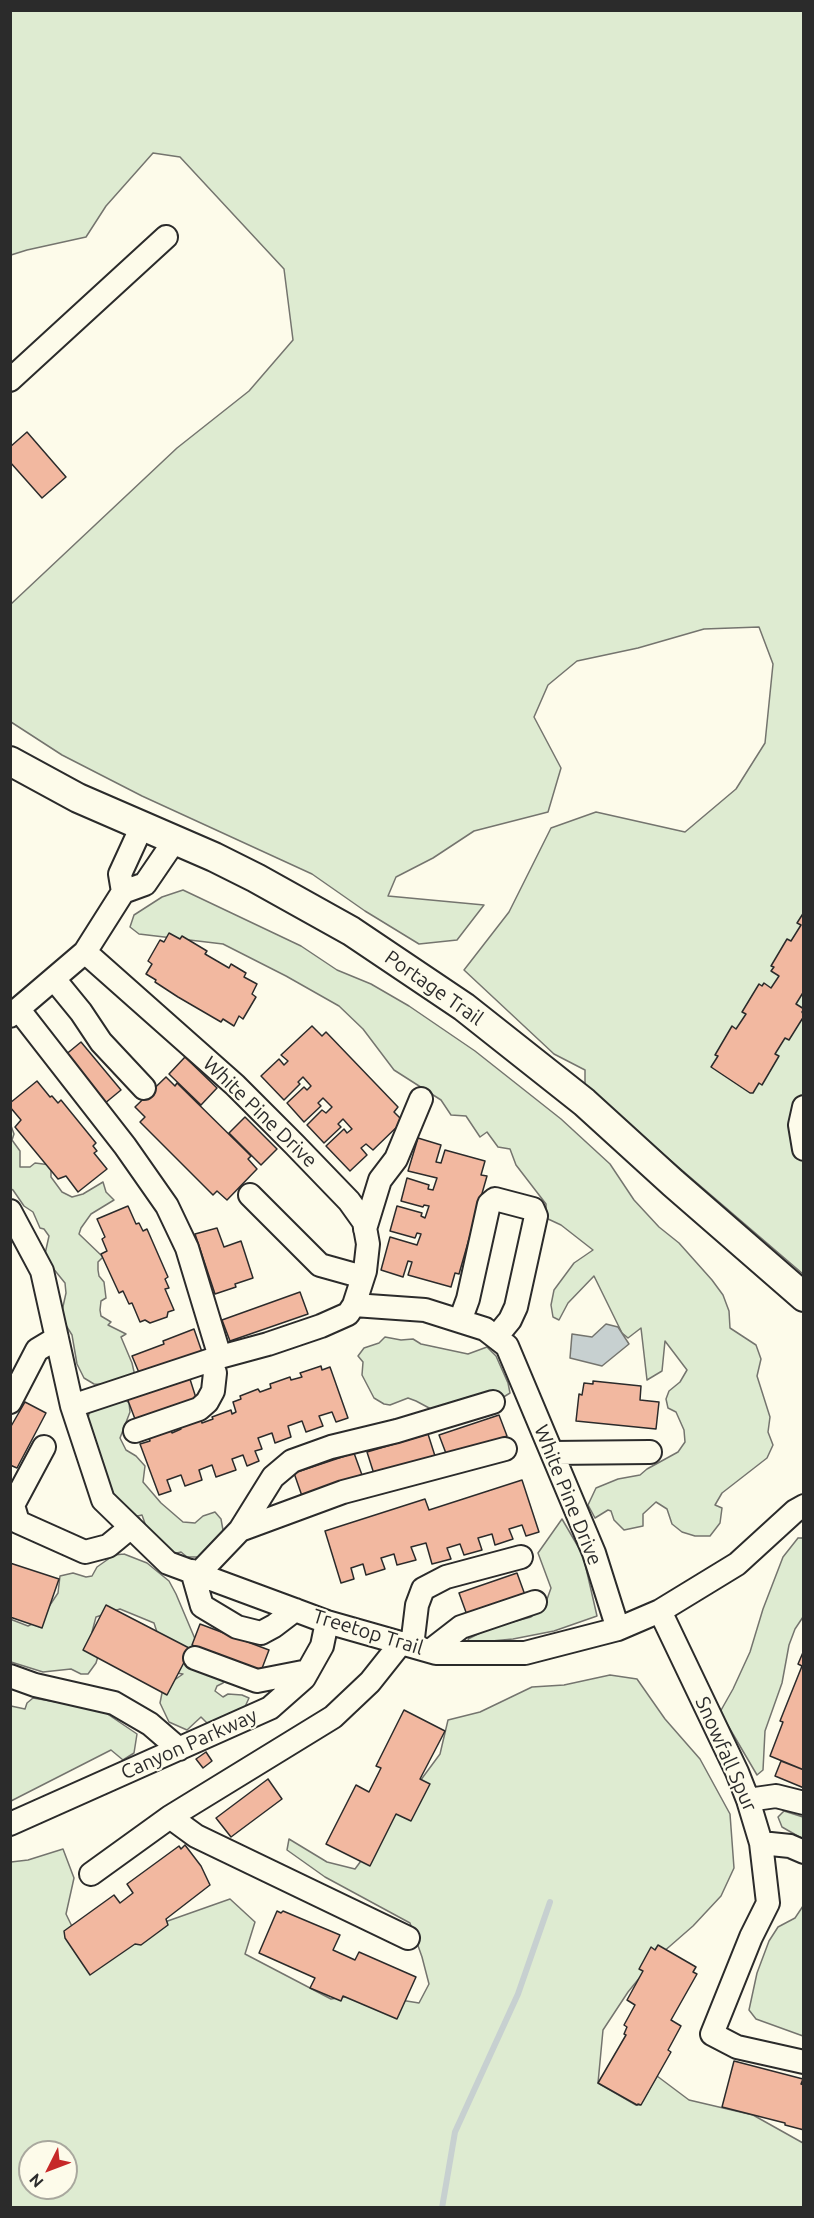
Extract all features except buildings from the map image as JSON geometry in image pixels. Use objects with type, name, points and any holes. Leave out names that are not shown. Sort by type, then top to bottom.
[{"type":"main road","name":"Portage Trail","points":[[10,761],[78,798],[256,878],[351,931],[464,1007],[584,1102],[804,1297]]},
{"type":"street","points":[[10,380],[166,237]]},
{"type":"street","points":[[123,892],[120,874],[142,826]]},
{"type":"street","points":[[135,1431],[199,1409],[207,1402],[213,1391],[216,1358],[187,1248],[167,1206],[125,1146],[15,1013],[85,952],[123,892],[145,884],[175,840]]},
{"type":"street","name":"White Pine Drive","points":[[85,952],[235,1085],[349,1202],[364,1222],[368,1244],[363,1277],[354,1305],[425,1310],[485,1329],[507,1346],[594,1553],[618,1629]]},
{"type":"street","points":[[54,979],[81,1012],[101,1042],[144,1088]]},
{"type":"street","points":[[365,1228],[380,1180],[396,1159],[421,1099]]},
{"type":"street","points":[[804,1107],[800,1125],[804,1149]]},
{"type":"street","points":[[250,1196],[320,1265],[363,1277]]},
{"type":"street","points":[[460,1321],[468,1299],[489,1204],[495,1198],[532,1209],[536,1216],[516,1307],[510,1320],[496,1337]]},
{"type":"street","name":"Treetop Trail","points":[[10,1212],[18,1243],[42,1271],[72,1406],[103,1500],[168,1563],[327,1622],[414,1647],[525,1653],[618,1629],[660,1611],[737,1564],[801,1506]]},
{"type":"street","points":[[72,1406],[321,1326],[348,1314],[354,1305]]},
{"type":"street","points":[[10,1402],[37,1350],[57,1338]]},
{"type":"street","points":[[295,1610],[261,1633],[237,1627],[202,1606],[195,1572],[240,1530],[273,1477],[292,1461],[331,1447],[397,1431],[493,1402]]},
{"type":"street","points":[[44,1448],[13,1505],[18,1522],[85,1552],[108,1546],[131,1527]]},
{"type":"street","points":[[240,1530],[343,1492],[505,1449]]},
{"type":"street","points":[[552,1453],[650,1452]]},
{"type":"street","points":[[414,1647],[417,1605],[423,1589],[446,1577],[521,1557]]},
{"type":"street","points":[[91,1874],[170,1817],[333,1717],[370,1682],[414,1647],[461,1627],[535,1602]]},
{"type":"street","name":"Snowfall Spur","points":[[660,1611],[737,1772],[761,1843],[768,1903],[751,1937],[712,2034],[737,2047],[804,2062]]},
{"type":"street","name":"Canyon Parkway","points":[[10,1824],[270,1708],[304,1678],[322,1646],[327,1622]]},
{"type":"street","points":[[195,1658],[257,1682],[308,1671]]},
{"type":"street","points":[[10,1676],[35,1685],[114,1703],[150,1724],[179,1749]]},
{"type":"street","points":[[748,1800],[777,1796],[804,1803]]},
{"type":"street","points":[[170,1817],[196,1836],[408,1938]]},
{"type":"street","points":[[761,1843],[790,1846],[804,1852]]},
{"type":"green space","points":[[10,11],[803,11],[803,1274],[585,1087],[585,1070],[554,1054],[464,970],[509,912],[551,828],[596,812],[685,832],[736,789],[765,743],[773,664],[759,627],[704,629],[638,648],[577,661],[548,685],[534,717],[561,768],[548,812],[474,831],[433,858],[396,877],[388,896],[484,905],[457,940],[419,944],[365,911],[312,874],[142,796],[62,755],[11,722],[11,604],[177,448],[249,391],[293,340],[284,269],[180,157],[153,153],[106,206],[86,237],[11,255]]},
{"type":"green space","points":[[183,890],[301,946],[337,970],[371,984],[409,1006],[475,1051],[561,1119],[610,1164],[634,1200],[659,1227],[679,1243],[712,1280],[723,1295],[729,1311],[730,1328],[756,1345],[761,1359],[757,1376],[770,1417],[768,1432],[773,1445],[767,1458],[722,1493],[715,1505],[722,1508],[720,1523],[710,1536],[695,1536],[682,1532],[672,1524],[667,1509],[656,1502],[643,1514],[643,1526],[624,1530],[614,1520],[611,1511],[608,1510],[595,1518],[588,1505],[596,1488],[618,1479],[640,1475],[678,1452],[685,1442],[684,1430],[676,1412],[668,1408],[666,1399],[669,1391],[680,1382],[687,1370],[665,1341],[662,1371],[647,1380],[641,1328],[628,1338],[622,1333],[594,1276],[568,1303],[559,1320],[553,1317],[551,1305],[554,1290],[574,1263],[593,1250],[561,1225],[546,1218],[546,1204],[516,1165],[510,1149],[498,1147],[487,1132],[480,1137],[466,1116],[451,1115],[441,1100],[394,1070],[363,1029],[339,1006],[223,944],[139,934],[130,927],[134,915],[162,897]]},
{"type":"green space","points":[[10,1123],[14,1134],[12,1140],[20,1151],[20,1167],[30,1167],[35,1163],[51,1165],[51,1177],[62,1192],[72,1197],[83,1194],[103,1182],[106,1192],[114,1200],[91,1214],[79,1234],[103,1257],[98,1262],[99,1276],[104,1282],[106,1298],[101,1301],[101,1316],[111,1322],[108,1325],[126,1334],[121,1337],[135,1376],[110,1385],[94,1384],[84,1378],[77,1364],[72,1335],[62,1319],[66,1293],[65,1283],[48,1262],[45,1254],[49,1236],[44,1229],[40,1228],[33,1212],[24,1206],[11,1189]]},
{"type":"green space","points":[[385,1337],[401,1340],[413,1339],[421,1344],[468,1354],[487,1347],[496,1356],[510,1393],[502,1398],[472,1396],[431,1409],[408,1398],[390,1405],[384,1404],[374,1398],[362,1375],[363,1362],[358,1356],[364,1348],[379,1343]]},
{"type":"green space","points":[[122,1397],[129,1403],[130,1412],[120,1438],[126,1450],[136,1456],[145,1466],[143,1482],[161,1503],[183,1522],[195,1523],[203,1516],[215,1512],[221,1519],[223,1530],[220,1541],[203,1557],[187,1557],[181,1552],[173,1554],[148,1532],[142,1515],[129,1518],[107,1485],[86,1424],[92,1404]]},
{"type":"green space","points":[[562,1519],[583,1555],[597,1616],[554,1631],[513,1639],[470,1643],[468,1639],[490,1628],[531,1617],[545,1605],[551,1588],[538,1553]]},
{"type":"green space","points":[[798,1538],[803,1538],[803,1617],[789,1645],[782,1683],[765,1731],[763,1770],[757,1775],[720,1712],[750,1652],[763,1609],[783,1557]]},
{"type":"green space","points":[[124,1554],[147,1563],[169,1581],[198,1646],[227,1678],[217,1686],[215,1691],[223,1697],[228,1694],[249,1698],[244,1709],[209,1725],[201,1717],[187,1730],[169,1722],[160,1703],[163,1688],[183,1674],[170,1672],[154,1623],[120,1609],[96,1617],[92,1632],[97,1638],[99,1653],[96,1663],[88,1674],[81,1674],[71,1669],[43,1672],[11,1662],[10,1619],[28,1626],[40,1620],[58,1593],[60,1576],[73,1573],[86,1577],[92,1576],[97,1567],[114,1555]]},
{"type":"green space","points":[[610,1675],[637,1679],[665,1719],[700,1759],[730,1814],[734,1868],[721,1896],[693,1926],[654,1960],[628,1992],[603,2030],[598,2083],[636,2105],[640,2105],[657,2076],[689,2100],[753,2115],[803,2143],[803,2207],[11,2208],[11,1862],[28,1860],[63,1849],[74,1878],[66,1914],[80,1943],[162,1923],[230,1899],[255,1922],[245,1954],[331,1999],[363,1994],[419,2003],[429,1984],[410,1923],[325,1877],[287,1850],[289,1839],[327,1862],[355,1869],[440,1754],[448,1720],[480,1712],[532,1687],[564,1685]]},
{"type":"green space","points":[[33,1698],[92,1708],[106,1713],[137,1734],[134,1753],[123,1760],[111,1750],[11,1801],[11,1706],[25,1709],[27,1703]]},
{"type":"green space","points":[[784,1811],[803,1817],[803,1839],[782,1827],[778,1817]]},
{"type":"green space","points":[[803,1906],[803,2036],[756,2019],[749,2010],[757,1973],[769,1941],[778,1927],[795,1918]]},
{"type":"shaded area","points":[[606,1324],[618,1327],[629,1344],[602,1366],[570,1358],[572,1334],[592,1337]]},
{"type":"waterway","points":[[442,2208],[455,2132],[518,1994],[550,1902]]}]
